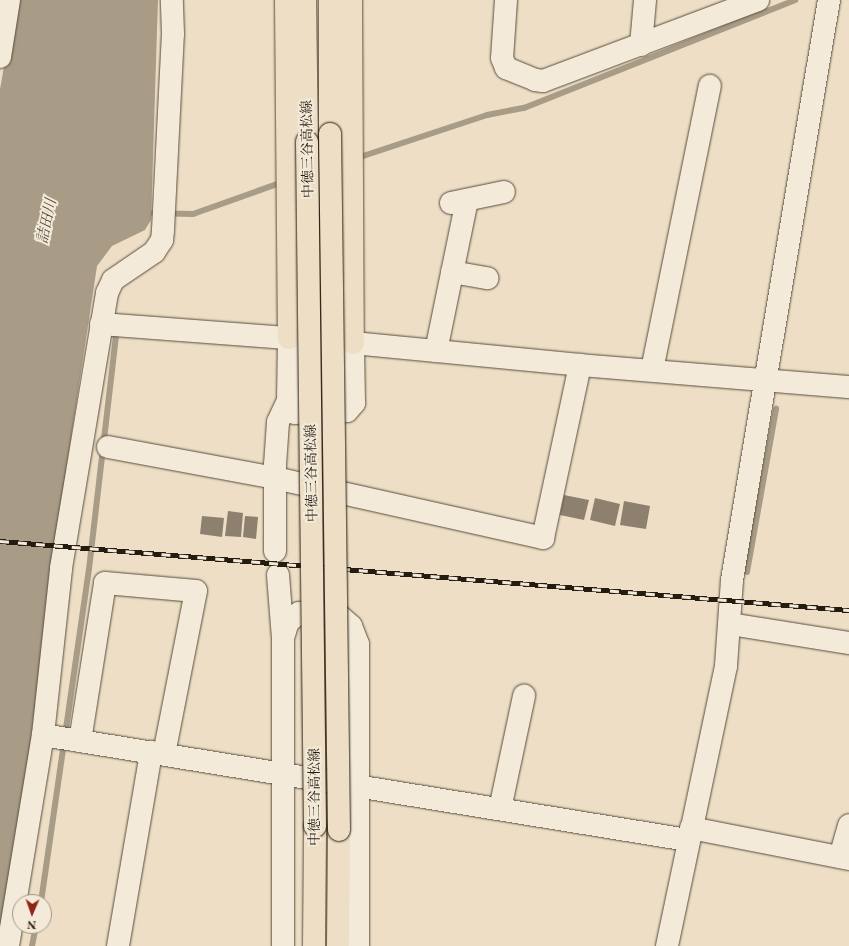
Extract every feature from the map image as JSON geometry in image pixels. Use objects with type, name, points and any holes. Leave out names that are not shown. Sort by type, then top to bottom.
[{"type":"main road","points":[[286,0],[289,338]]},
{"type":"main road","name":"中徳三谷高松線","points":[[305,0],[315,826],[314,946]]},
{"type":"main road","name":"中徳三谷高松線","points":[[330,0],[330,134],[339,830],[338,946]]},
{"type":"main road","points":[[351,0],[353,343]]},
{"type":"street","points":[[0,57],[9,0]]},
{"type":"street","points":[[8,946],[43,735],[61,568],[107,293],[113,280],[154,252],[162,240],[173,34],[172,0]]},
{"type":"street","points":[[506,0],[502,58],[506,68],[534,80],[556,77],[758,0]]},
{"type":"street","points":[[641,45],[645,0]]},
{"type":"street","points":[[667,946],[690,834],[716,722],[726,666],[732,580],[829,0]]},
{"type":"street","points":[[652,370],[710,86]]},
{"type":"street","points":[[436,351],[452,272],[459,201],[504,192]]},
{"type":"street","points":[[452,272],[487,278]]},
{"type":"street","points":[[101,324],[353,343],[580,365],[849,387]]},
{"type":"street","points":[[276,550],[275,478],[278,422],[288,401],[289,338]]},
{"type":"street","points":[[288,401],[294,413],[347,411],[354,403],[353,343]]},
{"type":"street","points":[[108,447],[275,478],[543,538],[580,365]]},
{"type":"street","points":[[278,576],[283,638],[283,946]]},
{"type":"street","points":[[80,741],[105,583],[196,591],[158,753],[118,946]]},
{"type":"street","points":[[283,638],[288,622],[299,613],[336,613],[351,626],[358,644],[358,946]]},
{"type":"street","points":[[730,624],[849,643]]},
{"type":"street","points":[[500,809],[524,696]]},
{"type":"street","points":[[43,735],[500,809],[690,834],[845,858],[849,825]]},
{"type":"water","name":"詰田川","points":[[16,0],[158,0],[151,220],[145,230],[112,246],[97,266],[53,557],[26,780],[0,946],[0,89]]},
{"type":"building","points":[[564,495],[589,500],[584,520],[560,515]]},
{"type":"building","points":[[595,498],[620,504],[615,526],[590,520]]},
{"type":"building","points":[[624,501],[650,506],[646,529],[620,525]]},
{"type":"building","points":[[228,511],[243,513],[241,537],[225,536]]},
{"type":"building","points":[[202,516],[224,518],[222,537],[200,534]]},
{"type":"building","points":[[245,516],[258,517],[256,539],[243,537]]},
{"type":"waterway","points":[[357,158],[487,115],[524,108],[795,0]]},
{"type":"waterway","points":[[144,213],[193,214],[283,182]]},
{"type":"waterway","points":[[42,894],[89,569],[116,335]]},
{"type":"waterway","points":[[747,572],[776,409]]},
{"type":"waterway","points":[[32,946],[34,934]]},
{"type":"railway","points":[[0,541],[849,610]]}]
